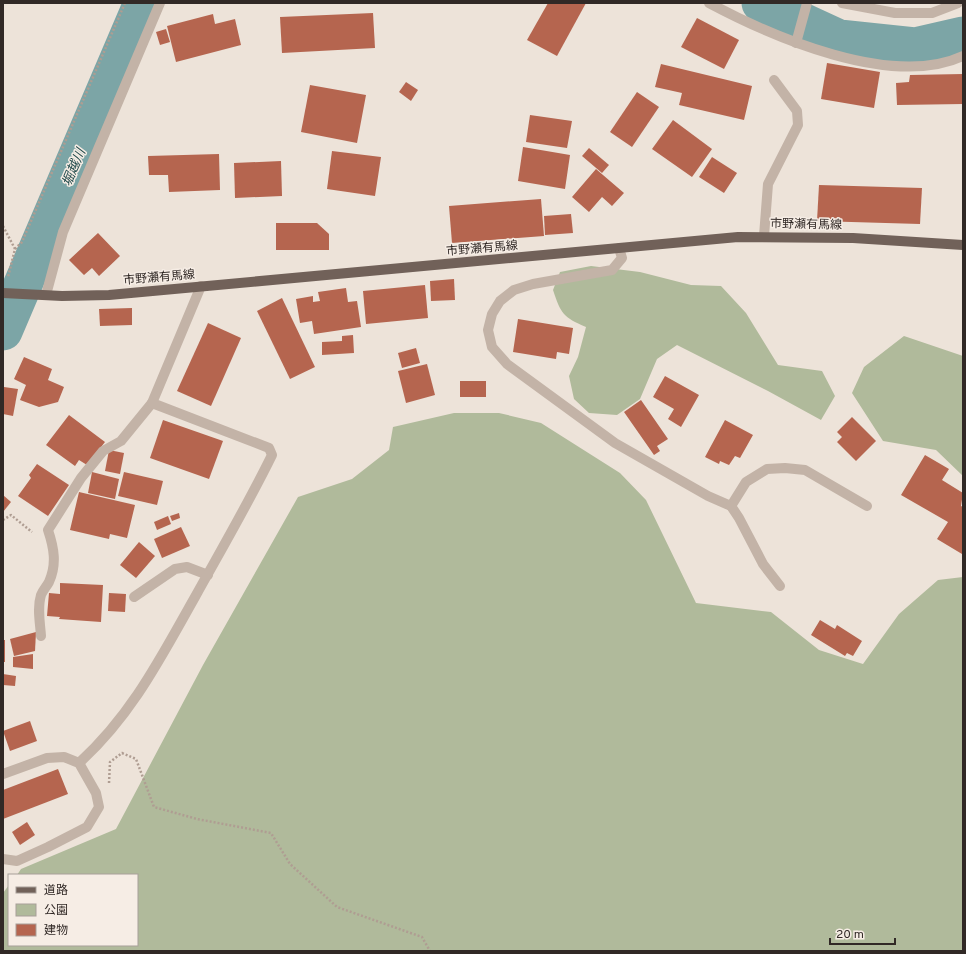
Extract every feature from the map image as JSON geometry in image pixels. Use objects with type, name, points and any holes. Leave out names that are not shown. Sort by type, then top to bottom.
[{"type":"main road","name":"市野瀬有馬線","points":[[5,293],[46,296],[109,294],[764,236],[853,238],[963,245]]},
{"type":"street","points":[[46,296],[63,232],[160,3]]},
{"type":"street","points":[[709,3],[825,52],[904,68],[928,66],[963,56]]},
{"type":"street","points":[[797,40],[807,3]]},
{"type":"street","points":[[842,3],[895,13],[932,13],[958,3]]},
{"type":"street","points":[[764,236],[768,184],[798,125],[797,111],[774,80]]},
{"type":"street","points":[[619,248],[622,258],[612,270],[533,284],[514,290],[500,301],[492,314],[488,330],[492,347],[507,364],[615,442],[644,460],[664,469],[708,496],[731,506],[740,518],[763,564],[780,586]]},
{"type":"street","points":[[41,636],[39,611],[41,594],[49,581],[55,562],[53,544],[48,530],[81,478],[104,451],[121,441],[152,403],[201,286]]},
{"type":"street","points":[[79,763],[95,749],[123,718],[147,682],[254,493],[272,455],[269,448],[152,403]]},
{"type":"street","points":[[731,506],[746,482],[767,469],[785,468],[805,470],[867,506]]},
{"type":"street","points":[[134,597],[175,569],[186,567],[208,575]]},
{"type":"street","points":[[3,774],[47,758],[64,757],[79,763],[96,793],[99,808],[87,827],[16,861],[3,859]]},
{"type":"path","points":[[5,293],[15,249],[22,242],[125,3]]},
{"type":"path","points":[[3,226],[15,249]]},
{"type":"path","points":[[3,520],[10,515],[44,541],[53,544]]},
{"type":"path","points":[[110,782],[110,762],[122,753],[136,759],[154,807],[198,819],[271,833],[290,864],[336,907],[422,937],[430,951]]},
{"type":"green space","points":[[591,266],[640,272],[691,285],[721,286],[746,313],[778,365],[822,371],[835,396],[821,420],[768,391],[677,345],[657,359],[640,399],[617,415],[589,413],[574,399],[569,376],[578,357],[586,327],[564,314],[558,304],[553,290],[560,272]]},
{"type":"green space","points":[[904,336],[963,356],[963,476],[936,450],[883,441],[852,393],[864,367]]},
{"type":"green space","points":[[454,413],[499,413],[541,423],[620,473],[646,500],[696,603],[771,612],[819,650],[863,664],[899,614],[938,580],[963,577],[963,951],[3,951],[3,893],[8,886],[8,946],[138,946],[138,874],[18,874],[21,869],[116,829],[203,665],[298,497],[352,479],[389,450],[393,427]]},
{"type":"building","points":[[548,3],[586,3],[557,56],[527,40]]},
{"type":"building","points":[[373,13],[375,48],[282,53],[280,17]]},
{"type":"building","points":[[213,14],[215,24],[235,19],[241,45],[176,62],[167,26]]},
{"type":"building","points":[[697,18],[739,40],[724,69],[681,47]]},
{"type":"building","points":[[166,29],[170,42],[160,45],[156,32]]},
{"type":"building","points":[[827,63],[880,72],[874,108],[821,99]]},
{"type":"building","points":[[661,64],[752,86],[744,120],[679,105],[682,93],[655,87]]},
{"type":"building","points":[[963,74],[963,104],[897,105],[896,83],[909,82],[910,75]]},
{"type":"building","points":[[406,82],[418,90],[411,101],[399,92]]},
{"type":"building","points":[[310,85],[366,95],[357,143],[301,132]]},
{"type":"building","points":[[637,92],[659,107],[632,147],[610,132]]},
{"type":"building","points":[[530,115],[572,121],[567,148],[526,142]]},
{"type":"building","points":[[673,120],[712,149],[692,177],[652,149]]},
{"type":"building","points":[[523,147],[570,155],[565,189],[518,181]]},
{"type":"building","points":[[589,148],[609,165],[602,173],[582,156]]},
{"type":"building","points":[[332,151],[381,157],[375,196],[327,189]]},
{"type":"building","points":[[219,154],[220,190],[169,192],[168,175],[149,175],[148,156]]},
{"type":"building","points":[[712,157],[737,173],[724,193],[699,177]]},
{"type":"building","points":[[281,161],[282,196],[235,198],[234,163]]},
{"type":"building","points":[[596,169],[624,193],[612,206],[602,197],[589,212],[572,197]]},
{"type":"building","points":[[819,185],[922,188],[920,224],[817,221]]},
{"type":"building","points":[[541,199],[544,236],[452,243],[449,206]]},
{"type":"building","points":[[571,214],[573,233],[545,235],[544,216]]},
{"type":"building","points":[[276,223],[317,223],[329,234],[329,250],[276,250]]},
{"type":"building","points":[[98,233],[120,256],[99,276],[92,268],[84,275],[69,260]]},
{"type":"building","points":[[454,279],[455,300],[431,301],[430,281]]},
{"type":"building","points":[[425,285],[428,318],[366,324],[363,291]]},
{"type":"building","points":[[346,288],[348,302],[357,301],[361,327],[314,334],[312,321],[300,323],[296,299],[313,296],[313,302],[320,301],[318,292]]},
{"type":"building","points":[[282,298],[315,367],[290,379],[257,311]]},
{"type":"building","points":[[132,308],[132,325],[100,326],[99,309]]},
{"type":"building","points":[[518,319],[573,328],[569,354],[557,352],[556,359],[513,352]]},
{"type":"building","points":[[208,323],[241,338],[211,406],[177,391]]},
{"type":"building","points":[[353,335],[354,353],[322,355],[322,342],[342,341],[342,336]]},
{"type":"building","points":[[416,348],[420,363],[402,368],[398,353]]},
{"type":"building","points":[[24,357],[52,369],[48,380],[64,387],[58,402],[39,407],[20,400],[26,385],[14,379]]},
{"type":"building","points":[[427,364],[435,395],[406,403],[398,371]]},
{"type":"building","points":[[665,376],[699,395],[681,427],[668,419],[674,409],[653,397]]},
{"type":"building","points":[[460,381],[486,381],[486,397],[460,397]]},
{"type":"building","points":[[4,387],[18,389],[13,416],[3,414]]},
{"type":"building","points":[[641,400],[668,439],[657,446],[660,451],[654,455],[624,412]]},
{"type":"building","points":[[69,415],[105,442],[87,465],[79,460],[75,466],[46,445]]},
{"type":"building","points":[[852,417],[876,441],[856,461],[837,442],[842,437],[837,432]]},
{"type":"building","points":[[163,420],[223,441],[209,479],[150,458]]},
{"type":"building","points":[[725,420],[753,435],[740,458],[735,456],[729,465],[720,461],[719,464],[705,457]]},
{"type":"building","points":[[109,450],[124,453],[120,474],[105,471]]},
{"type":"building","points":[[925,455],[949,469],[942,480],[963,493],[961,506],[963,507],[962,554],[937,539],[948,522],[901,495]]},
{"type":"building","points":[[37,464],[69,485],[48,516],[18,496],[31,478],[29,475]]},
{"type":"building","points":[[92,472],[119,479],[115,499],[88,493]]},
{"type":"building","points":[[124,472],[163,481],[157,505],[118,496]]},
{"type":"building","points":[[79,492],[135,505],[127,538],[110,534],[109,539],[70,530]]},
{"type":"building","points":[[3,495],[11,502],[3,512]]},
{"type":"building","points":[[179,513],[180,518],[172,521],[170,516]]},
{"type":"building","points":[[168,516],[171,524],[157,530],[154,522]]},
{"type":"building","points":[[181,527],[190,546],[162,558],[154,539]]},
{"type":"building","points":[[139,542],[155,556],[136,578],[120,565]]},
{"type":"building","points":[[60,583],[103,585],[101,622],[59,619],[60,617],[47,616],[49,593],[60,594]]},
{"type":"building","points":[[109,593],[126,594],[125,612],[108,611]]},
{"type":"building","points":[[820,620],[835,629],[837,625],[862,641],[853,656],[847,653],[845,656],[811,635]]},
{"type":"building","points":[[36,632],[35,651],[14,656],[10,639]]},
{"type":"building","points":[[3,640],[5,640],[5,662],[3,662]]},
{"type":"building","points":[[33,654],[33,669],[13,667],[13,657]]},
{"type":"building","points":[[3,674],[16,676],[15,686],[3,685]]},
{"type":"building","points":[[30,721],[37,741],[10,751],[3,731]]},
{"type":"building","points":[[58,769],[68,794],[3,819],[3,790]]},
{"type":"building","points":[[27,822],[35,835],[20,845],[12,832]]},
{"type":"waterway","name":"堀越川","points":[[3,331],[143,3]]},
{"type":"waterway","points":[[761,3],[839,39],[915,47],[963,36]]}]
